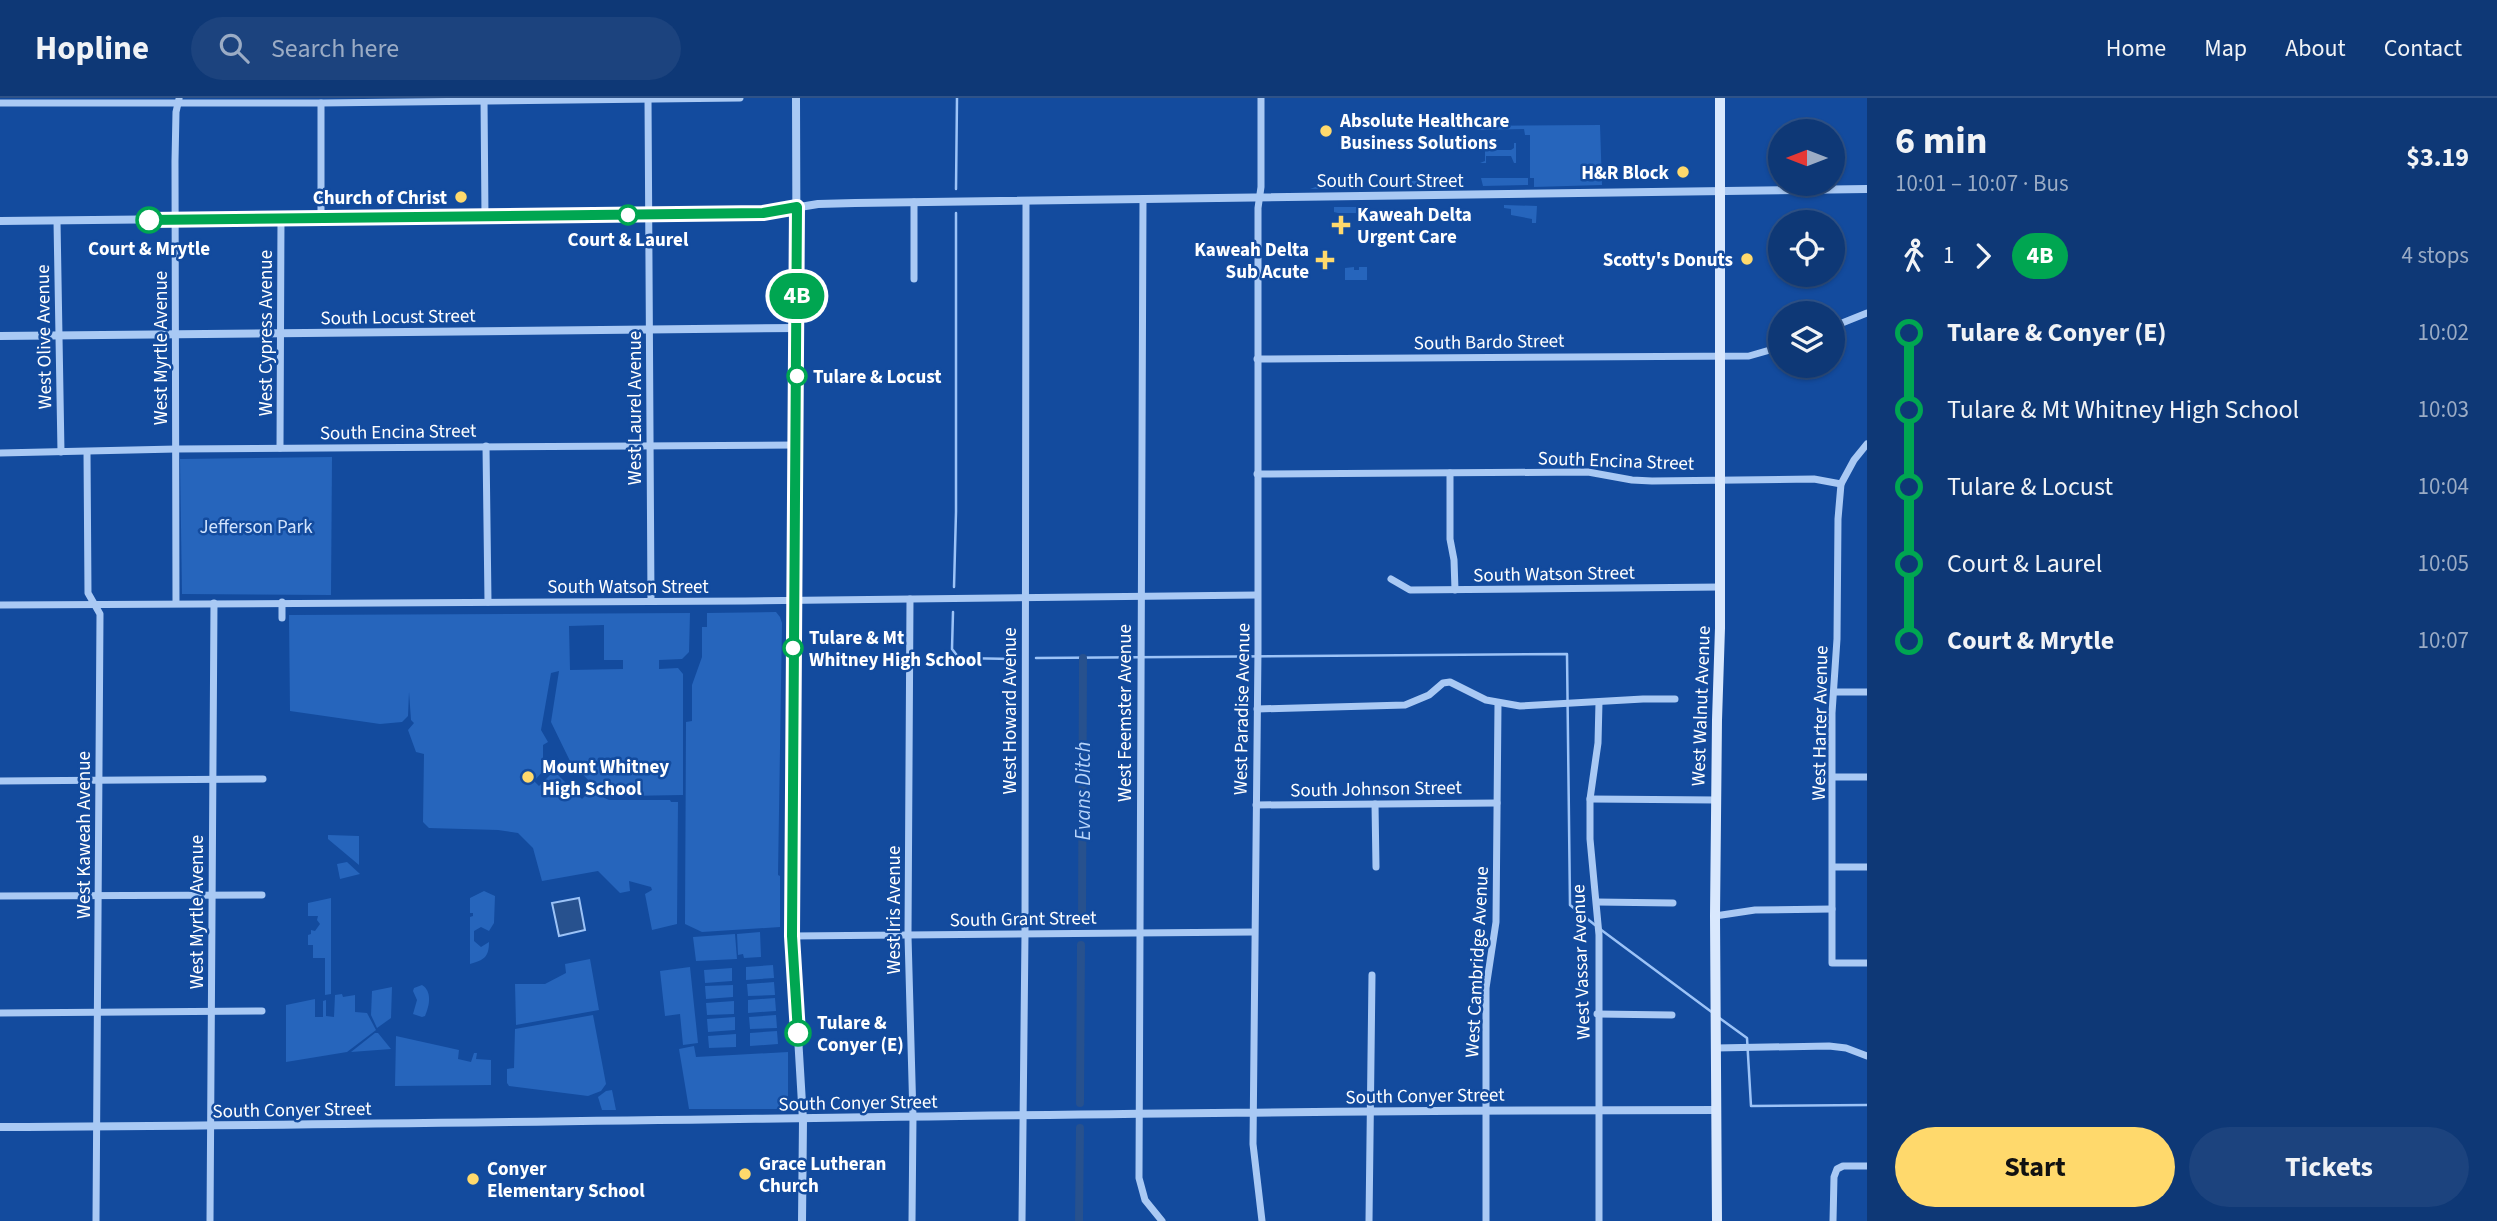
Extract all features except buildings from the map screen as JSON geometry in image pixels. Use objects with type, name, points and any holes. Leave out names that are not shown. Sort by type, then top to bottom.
[{"type":"main road","name":"West Walnut Avenue","points":[[1717,1221],[1715,916],[1722,356],[1720,98]]},
{"type":"street","name":"West Laurel Avenue","points":[[648,98],[651,601]]},
{"type":"street","points":[[0,103],[178,100],[321,103],[740,98]]},
{"type":"street","points":[[796,98],[792,936],[803,1120],[802,1221]]},
{"type":"street","name":"West Paradise Avenue","points":[[1261,98],[1257,359],[1254,1113],[1255,1173],[1262,1221]]},
{"type":"street","points":[[484,99],[485,217]]},
{"type":"street","name":"West Myrtle Avenue","points":[[176,603],[175,220],[178,100]]},
{"type":"street","points":[[321,103],[321,218]]},
{"type":"street","name":"South Court Street","points":[[0,221],[649,215],[763,213],[818,204],[1867,189]]},
{"type":"street","name":"West Feemster Avenue","points":[[1143,199],[1139,1178],[1145,1200],[1162,1221]]},
{"type":"street","name":"West Howard Avenue","points":[[1022,1221],[1026,201]]},
{"type":"street","points":[[914,202],[914,279]]},
{"type":"street","name":"West Cypress Avenue","points":[[280,448],[281,219]]},
{"type":"street","name":"West Olive Avenue","points":[[57,221],[61,452]]},
{"type":"street","points":[[1845,322],[1867,313]]},
{"type":"street","name":"South Locust Street","points":[[0,336],[797,328]]},
{"type":"street","points":[[1722,356],[1749,356],[1768,351]]},
{"type":"street","name":"South Bardo Street","points":[[1257,359],[1722,356]]},
{"type":"street","points":[[1842,484],[1854,460],[1867,444]]},
{"type":"street","name":"South Encina Street","points":[[0,453],[176,449],[796,445]]},
{"type":"street","points":[[486,446],[488,602]]},
{"type":"street","name":"West Kaweah Avenue","points":[[87,452],[88,593],[100,614],[96,1221]]},
{"type":"street","name":"South Encina Street","points":[[1257,474],[1588,472],[1632,480],[1814,479],[1842,484]]},
{"type":"street","points":[[1450,473],[1450,539],[1455,590]]},
{"type":"street","name":"West Harter Avenue","points":[[1842,484],[1838,519],[1835,692],[1832,713],[1832,963],[1867,963]]},
{"type":"street","name":"South Watson Street","points":[[1391,579],[1410,590],[1720,587]]},
{"type":"street","name":"South Watson Street","points":[[0,605],[1256,595]]},
{"type":"street","name":"West Iris Avenue","points":[[910,599],[908,936],[913,1117],[912,1221]]},
{"type":"street","points":[[282,602],[282,618]]},
{"type":"street","name":"West Myrtle Avenue","points":[[210,1221],[214,603]]},
{"type":"street","points":[[1257,709],[1405,705],[1416,702],[1443,683],[1450,682],[1474,696],[1498,704],[1548,706],[1675,699]]},
{"type":"street","points":[[1835,692],[1867,692]]},
{"type":"street","name":"West Vassar Avenue","points":[[1599,1221],[1597,902],[1590,839],[1590,799],[1598,743],[1600,702]]},
{"type":"street","name":"West Cambridge Avenue","points":[[1486,1221],[1486,988],[1496,922],[1498,704]]},
{"type":"street","points":[[1833,777],[1867,777]]},
{"type":"street","points":[[0,780],[262,779]]},
{"type":"street","points":[[1590,799],[1716,800]]},
{"type":"street","name":"South Johnson Street","points":[[1256,805],[1497,803]]},
{"type":"street","points":[[1375,804],[1376,867]]},
{"type":"street","points":[[1833,867],[1867,867]]},
{"type":"street","points":[[0,896],[262,895]]},
{"type":"street","points":[[1597,902],[1673,902]]},
{"type":"street","points":[[1715,916],[1755,910],[1832,909]]},
{"type":"street","name":"South Grant Street","points":[[792,936],[1254,932]]},
{"type":"street","points":[[1369,1221],[1372,975]]},
{"type":"street","points":[[0,1013],[262,1011]]},
{"type":"street","points":[[1597,1014],[1672,1014]]},
{"type":"street","points":[[1716,1048],[1829,1046],[1846,1048],[1867,1056]]},
{"type":"street","name":"South Conyer Street","points":[[0,1127],[803,1120],[1486,1110],[1717,1110]]},
{"type":"street","points":[[1833,1221],[1834,1177],[1837,1169],[1843,1166],[1867,1166]]},
{"type":"green space","points":[[1600,125],[1602,185],[1534,187],[1534,178],[1530,178],[1530,135],[1525,135],[1524,129],[1478,130],[1474,126]]},
{"type":"green space","points":[[1514,143],[1516,163],[1511,156],[1486,156],[1486,163],[1480,163],[1485,161],[1485,145],[1480,144],[1486,144],[1486,150],[1511,150]]},
{"type":"green space","points":[[1456,175],[1461,175],[1462,186],[1406,185],[1406,181],[1456,180]]},
{"type":"green space","points":[[1481,178],[1528,178],[1528,185],[1483,186]]},
{"type":"green space","points":[[1324,184],[1357,184],[1365,188],[1310,189]]},
{"type":"green space","points":[[1504,205],[1537,206],[1536,223],[1532,223],[1532,219],[1511,215],[1511,209],[1504,208]]},
{"type":"green space","points":[[1334,207],[1367,207],[1367,213],[1338,213],[1334,212]]},
{"type":"green space","points":[[1354,267],[1354,270],[1359,270],[1359,267],[1367,267],[1367,280],[1345,280],[1345,268]]},
{"type":"green space","name":"Jefferson Park","points":[[332,457],[331,595],[182,594],[180,459]]},
{"type":"green space","points":[[776,612],[782,623],[778,875],[780,927],[702,932],[685,924],[686,722],[692,721],[692,685],[702,657],[702,627],[707,627],[707,613]]},
{"type":"green space","points":[[690,613],[689,652],[682,659],[659,660],[659,669],[678,668],[683,674],[683,795],[625,796],[592,784],[570,761],[551,722],[559,671],[551,673],[541,730],[548,742],[543,745],[543,771],[534,781],[539,786],[550,775],[558,775],[582,799],[590,791],[609,800],[678,802],[677,924],[652,930],[645,894],[652,890],[651,887],[629,881],[630,891],[620,893],[598,871],[542,881],[533,848],[518,833],[429,828],[423,822],[424,754],[416,752],[408,730],[414,723],[411,720],[409,692],[408,716],[402,722],[380,724],[290,711],[289,615]],"holes":[[[604,625],[604,660],[623,660],[623,669],[570,670],[569,626]]]},
{"type":"green space","points":[[328,835],[359,836],[359,865],[328,839]]},
{"type":"green space","points":[[347,862],[360,874],[340,879],[337,864]]},
{"type":"green space","points":[[484,891],[495,896],[494,923],[489,931],[481,927],[474,931],[474,941],[481,947],[489,942],[489,947],[485,957],[470,964],[470,917],[473,913],[470,913],[470,898]]},
{"type":"green space","points":[[331,898],[331,994],[325,995],[325,958],[313,958],[313,945],[308,945],[308,935],[320,924],[318,916],[308,916],[308,903]]},
{"type":"green space","points":[[760,932],[761,957],[744,958],[743,954],[738,955],[737,934]]},
{"type":"green space","points":[[735,934],[737,959],[696,961],[693,937]]},
{"type":"green space","points":[[590,959],[599,1010],[516,1025],[515,984],[545,984],[566,973],[565,964]]},
{"type":"green space","points":[[773,965],[774,978],[746,980],[746,967]]},
{"type":"green space","points":[[690,967],[698,1043],[683,1045],[680,1014],[665,1016],[660,971]]},
{"type":"green space","points":[[732,968],[732,981],[705,983],[704,970]]},
{"type":"green space","points":[[774,982],[775,995],[748,996],[747,984]]},
{"type":"green space","points":[[422,985],[427,991],[429,1003],[425,1016],[422,1017],[413,1014],[417,1000],[413,991]]},
{"type":"green space","points":[[733,985],[733,997],[706,999],[705,986]]},
{"type":"green space","points":[[392,987],[391,1018],[377,1028],[371,1015],[372,991]]},
{"type":"green space","points":[[342,994],[343,997],[355,995],[355,1012],[367,1013],[376,1030],[347,1052],[286,1062],[286,1005],[315,999],[315,1017],[323,1017],[323,1001],[326,1000],[326,1016],[334,1017],[335,995]]},
{"type":"green space","points":[[775,998],[776,1011],[748,1013],[748,1000]]},
{"type":"green space","points":[[734,1001],[734,1014],[707,1015],[706,1003]]},
{"type":"green space","points":[[593,1015],[606,1084],[601,1091],[588,1096],[509,1086],[507,1069],[514,1068],[515,1029]]},
{"type":"green space","points":[[776,1015],[777,1028],[750,1029],[749,1017]]},
{"type":"green space","points":[[735,1017],[735,1030],[708,1032],[707,1019]]},
{"type":"green space","points":[[777,1031],[778,1044],[750,1046],[750,1033]]},
{"type":"green space","points":[[378,1033],[391,1049],[351,1052]]},
{"type":"green space","points":[[736,1034],[736,1047],[709,1048],[708,1036]]},
{"type":"green space","points":[[396,1036],[459,1050],[458,1059],[471,1062],[474,1053],[477,1053],[476,1059],[491,1060],[491,1085],[395,1086]]},
{"type":"green space","points":[[694,1046],[696,1057],[788,1052],[788,1102],[780,1109],[689,1109],[679,1049]]},
{"type":"green space","points":[[612,1090],[616,1110],[602,1110],[598,1097]]},
{"type":"shaded area","points":[[579,898],[585,930],[559,936],[552,903]]},
{"type":"waterway","points":[[956,189],[957,98]]},
{"type":"waterway","points":[[954,587],[956,213]]},
{"type":"waterway","points":[[953,612],[952,649],[959,658],[1014,659]]},
{"type":"waterway","points":[[1036,658],[1567,654],[1570,905],[1595,925]]},
{"type":"waterway","name":"Evans Ditch","points":[[1082,923],[1083,658]]},
{"type":"waterway","points":[[1600,929],[1713,1013]]},
{"type":"waterway","name":"Evans Ditch","points":[[1080,1103],[1081,945]]},
{"type":"waterway","points":[[1718,1017],[1747,1038],[1751,1106],[1867,1105]]},
{"type":"waterway","name":"Evans Ditch","points":[[1079,1221],[1080,1128]]},
{"type":"bus line","name":"4B","points":[[149,220],[763,213],[797,207],[792,936],[798,1033]]},
{"type":"place","name":"Absolute Healthcare Business Solutions","points":[[1326,131]]},
{"type":"place","name":"H&R Block","points":[[1683,172]]},
{"type":"place","name":"Church of Christ","points":[[461,197]]},
{"type":"place","name":"Court & Laurel","points":[[628,215]]},
{"type":"place","name":"Court & Mrytle","points":[[149,220]]},
{"type":"place","name":"Kaweah Delta Urgent Care","points":[[1341,225]]},
{"type":"place","name":"Scotty's Donuts","points":[[1747,259]]},
{"type":"place","name":"Kaweah Delta Sub Acute","points":[[1325,260]]},
{"type":"place","name":"Tulare & Locust","points":[[797,376]]},
{"type":"place","name":"Tulare & Mt Whitney High School","points":[[793,648]]},
{"type":"place","name":"Mount Whitney High School","points":[[528,777]]},
{"type":"place","name":"Tulare & Conyer (E)","points":[[798,1033]]},
{"type":"place","name":"Grace Lutheran Church","points":[[745,1174]]},
{"type":"place","name":"Conyer Elementary School","points":[[473,1179]]}]
